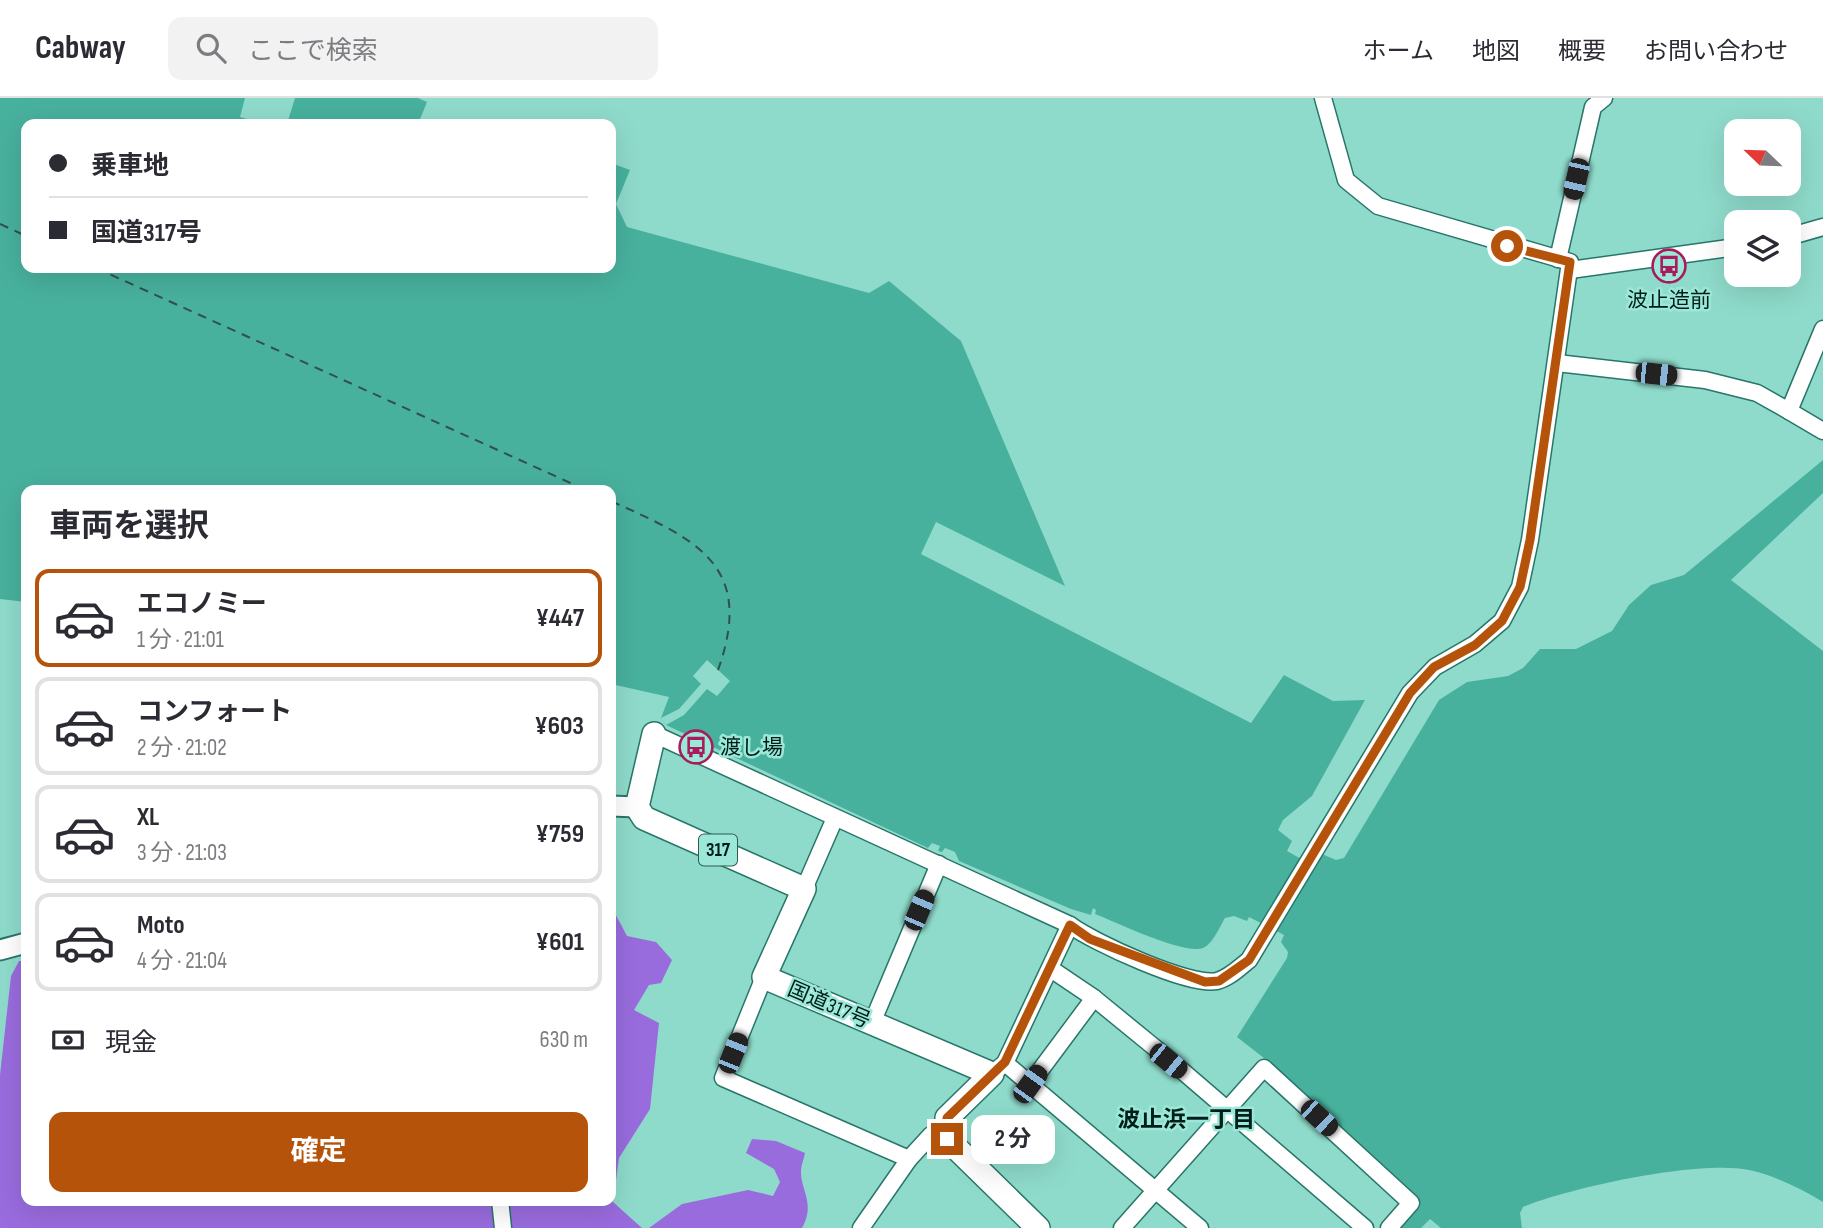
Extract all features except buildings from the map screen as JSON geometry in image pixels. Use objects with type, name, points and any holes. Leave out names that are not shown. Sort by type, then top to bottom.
[{"type":"highway","points":[[637,807],[654,734]]},
{"type":"highway","name":"317","points":[[637,807],[644,818],[804,889]]},
{"type":"highway","name":"国道317号","points":[[804,889],[764,977],[872,1023],[998,1068]]},
{"type":"highway","points":[[998,1068],[947,1118],[947,1139],[954,1149],[1038,1228]]},
{"type":"main road","points":[[616,806],[637,807]]},
{"type":"main road","points":[[0,950],[21,944]]},
{"type":"street","points":[[1323,98],[1346,180],[1378,206],[1564,265],[1724,248]]},
{"type":"street","points":[[654,734],[1070,925],[1090,939],[1205,982],[1219,981],[1249,960],[1270,929],[1410,693],[1434,667],[1475,645],[1502,621],[1520,587],[1556,363],[1564,265],[1593,107],[1604,98]]},
{"type":"street","points":[[1801,233],[1823,227]]},
{"type":"street","points":[[1789,411],[1823,329]]},
{"type":"street","points":[[1556,363],[1705,380],[1757,393],[1823,430]]},
{"type":"street","points":[[804,889],[835,818]]},
{"type":"street","points":[[872,1023],[939,864]]},
{"type":"street","points":[[1070,925],[1051,970],[998,1068],[1030,1084],[1200,1228]]},
{"type":"street","points":[[1051,970],[1094,998],[1365,1228]]},
{"type":"street","points":[[764,977],[723,1078],[909,1159]]},
{"type":"street","points":[[1030,1084],[1094,998]]},
{"type":"street","points":[[1122,1228],[1264,1068],[1410,1203],[1389,1228]]},
{"type":"street","points":[[861,1228],[909,1159],[931,1135],[946,1128]]},
{"type":"street","points":[[501,1206],[503,1228]]},
{"type":"shaded area","points":[[0,98],[245,98],[240,117],[247,119],[21,119],[21,273],[616,273],[616,204],[627,227],[869,293],[889,281],[961,341],[1065,586],[936,522],[921,554],[1251,723],[1284,675],[1333,701],[1365,700],[1312,796],[1283,820],[1278,830],[1292,841],[1287,851],[1314,866],[1322,854],[1336,860],[1344,858],[1439,700],[1467,682],[1508,676],[1523,668],[1540,649],[1576,649],[1612,631],[1629,605],[1651,585],[1684,575],[1823,460],[1823,493],[1731,580],[1823,651],[1823,1202],[1787,1183],[1758,1172],[1727,1168],[1699,1169],[1636,1177],[1545,1199],[1523,1207],[1520,1213],[1522,1228],[1441,1228],[1430,1219],[1421,1228],[1392,1228],[1412,1202],[1269,1062],[1237,1037],[1287,958],[1288,952],[1281,942],[1284,935],[1249,917],[1247,921],[1234,916],[1225,918],[1207,946],[1193,949],[1133,930],[1095,914],[1096,910],[1093,908],[1091,915],[1071,909],[959,861],[955,852],[945,848],[942,852],[938,851],[940,846],[932,843],[928,848],[666,725],[661,718],[669,697],[616,685],[616,485],[21,485],[21,601],[0,599]]},
{"type":"shaded area","points":[[295,98],[418,98],[427,102],[420,119],[289,119]]},
{"type":"shaded area","points":[[616,165],[630,170],[616,204]]},
{"type":"shaded area","points":[[616,915],[627,936],[656,942],[672,960],[661,983],[649,985],[634,1010],[659,1023],[650,1109],[619,1158],[616,1180]]},
{"type":"shaded area","points":[[19,961],[21,1206],[616,1205],[642,1228],[0,1228],[0,1075],[11,976]]},
{"type":"shaded area","points":[[752,1139],[776,1141],[805,1153],[801,1178],[808,1211],[802,1228],[649,1228],[682,1204],[748,1190],[773,1196],[780,1182],[774,1169],[746,1153]]},
{"type":"pier","points":[[707,660],[730,681],[717,696],[707,689],[684,715],[666,725],[661,718],[679,709],[701,684],[693,676]]},
{"type":"ferry route","points":[[0,224],[21,234]]},
{"type":"ferry route","points":[[107,273],[575,485]]},
{"type":"ferry route","points":[[616,503],[692,543],[710,560],[723,580],[729,604],[728,634],[718,670]]},
{"type":"place","name":"波止造前","points":[[1669,266]]},
{"type":"place","name":"渡し場","points":[[696,747]]},
{"type":"district","name":"波止浜一丁目","points":[[1186,1120]]},
{"type":"route","points":[[947,1139],[947,1118],[1005,1062],[1051,970],[1070,925],[1090,939],[1164,969],[1205,982],[1219,981],[1249,960],[1261,945],[1410,693],[1434,667],[1475,645],[1502,621],[1520,587],[1530,540],[1570,262],[1507,246]]}]
